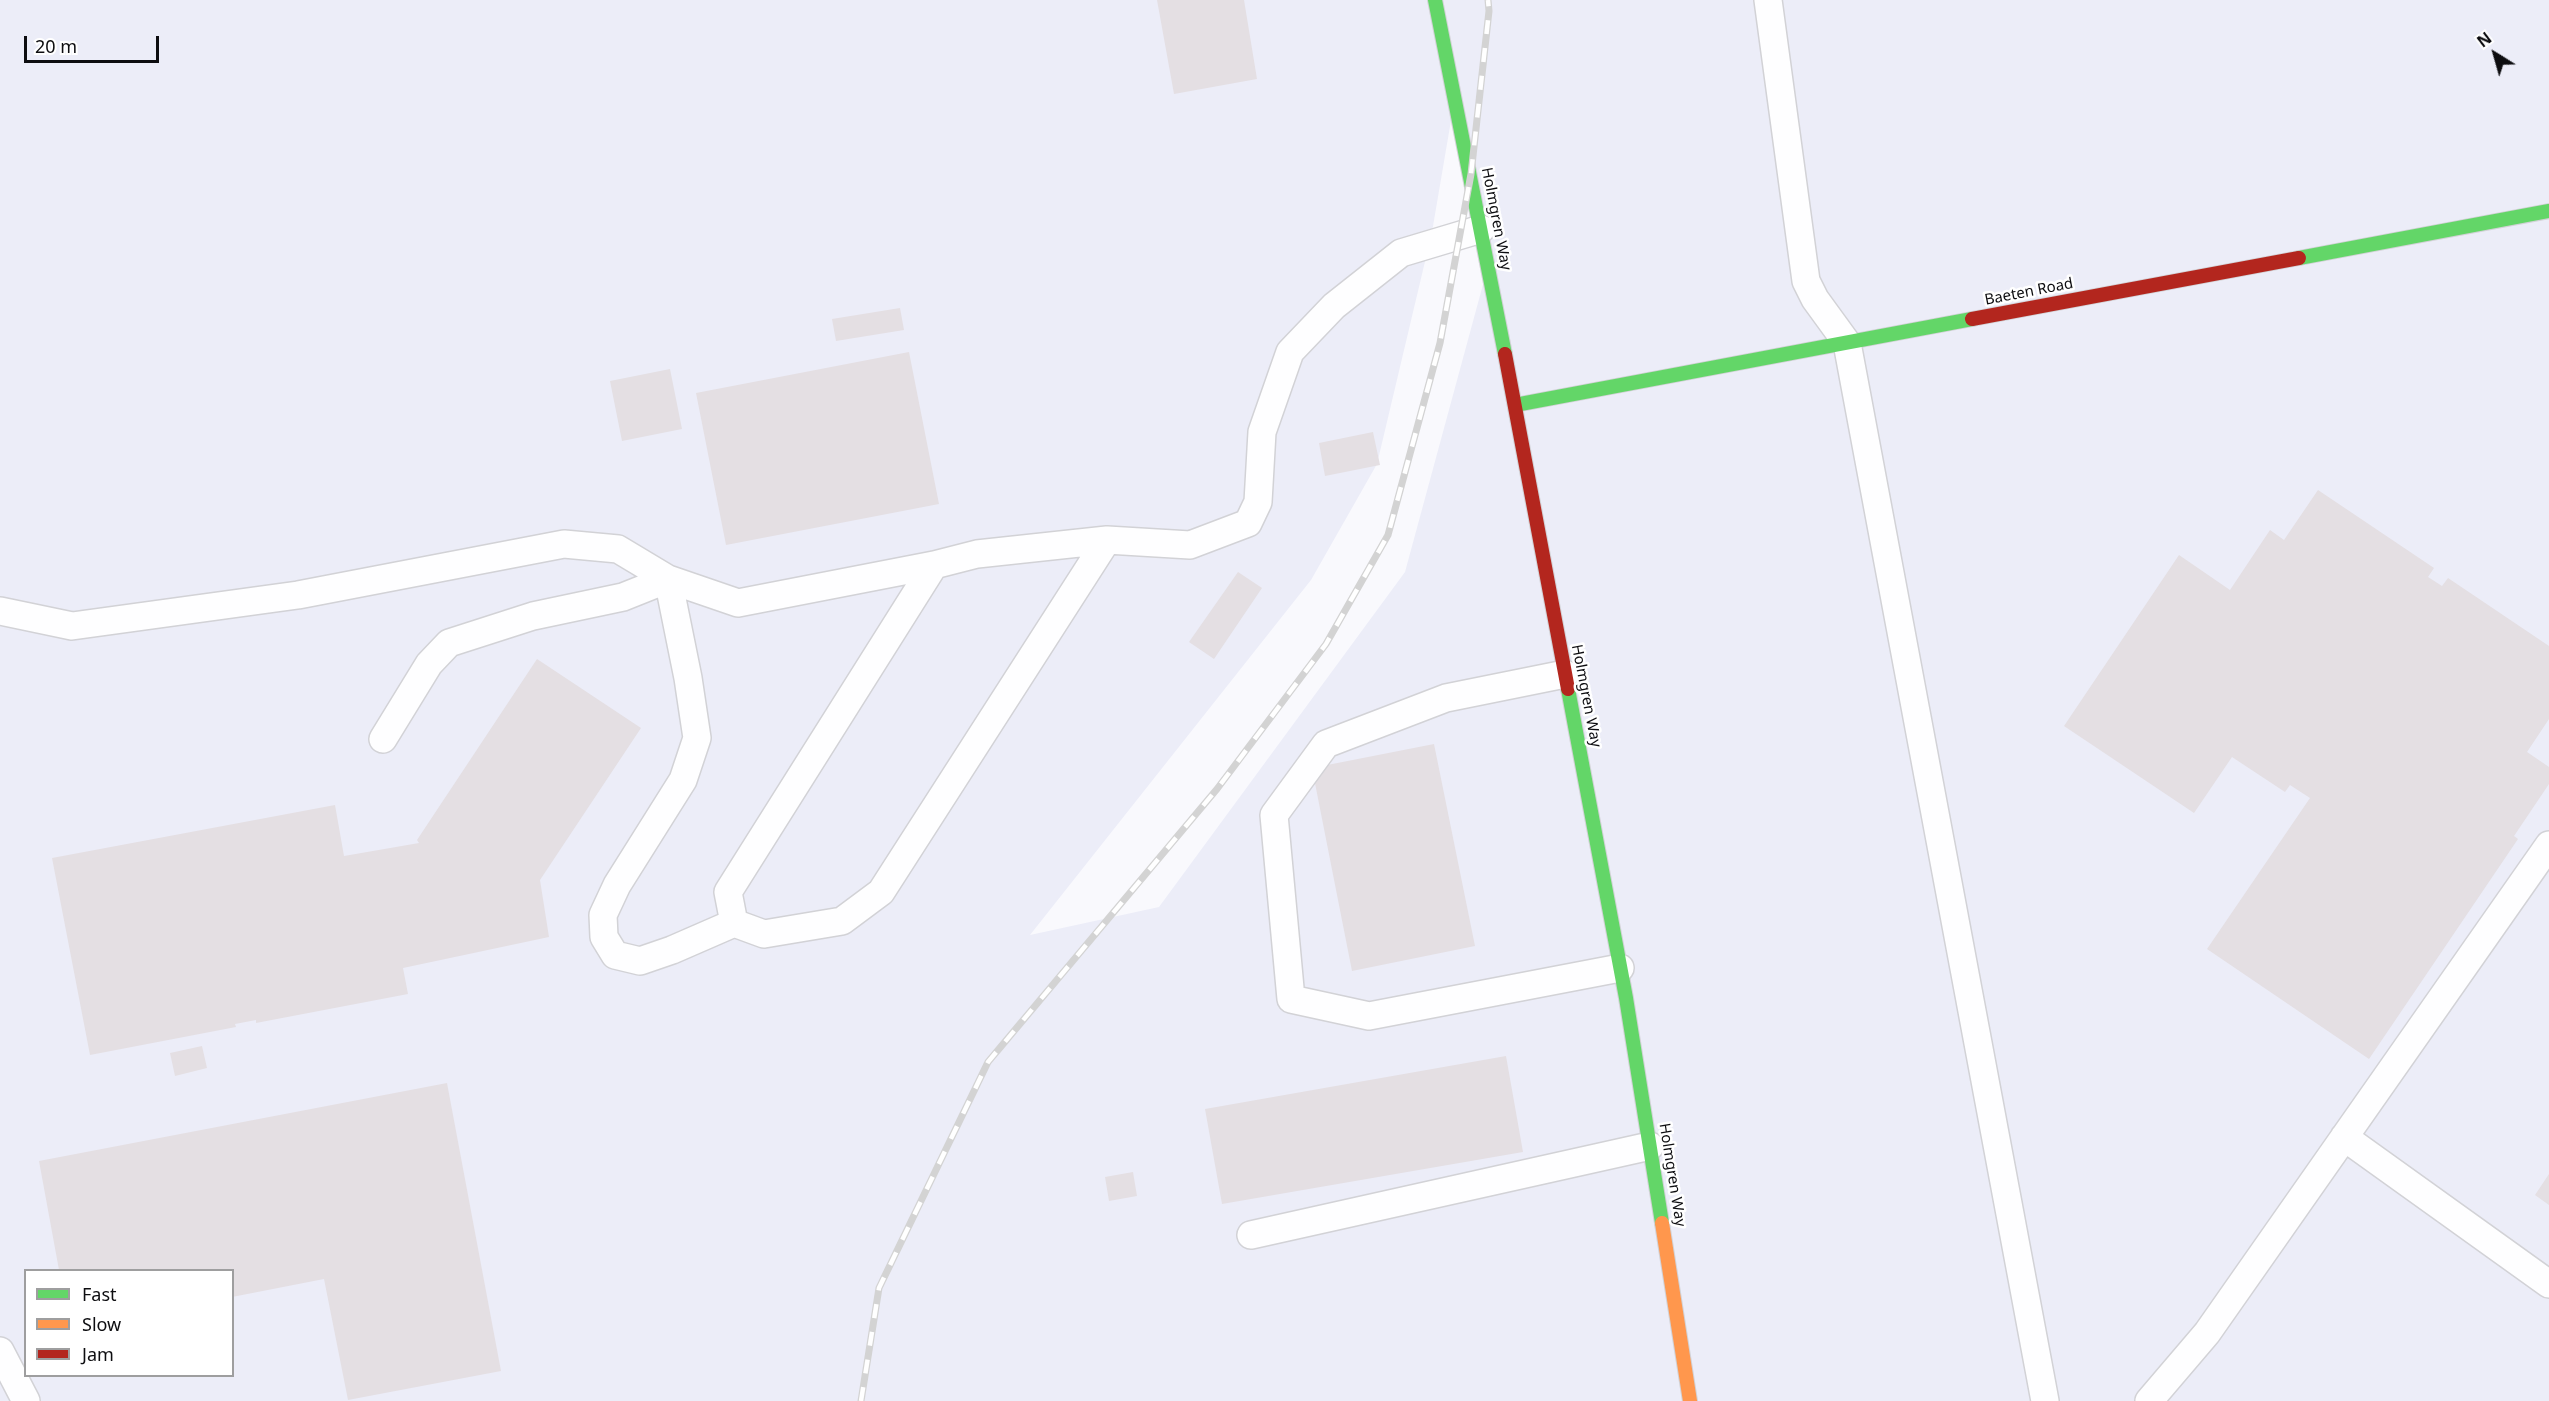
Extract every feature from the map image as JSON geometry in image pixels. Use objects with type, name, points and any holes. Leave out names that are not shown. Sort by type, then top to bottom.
[{"type":"street","name":"Holmgren Way","points":[[1435,0],[1515,405],[1620,968],[1690,1401]]},
{"type":"street","name":"Baeten Road","points":[[1515,405],[2549,211]]},
{"type":"lane","points":[[1768,0],[1806,281],[1815,299],[1847,343],[2045,1401]]},
{"type":"lane","points":[[0,611],[72,626],[298,595],[564,544],[618,549],[668,579],[738,603],[934,565],[977,554],[1107,540],[1190,545],[1248,523],[1258,502],[1262,432],[1290,352],[1334,306],[1401,253],[1481,229]]},
{"type":"lane","points":[[668,579],[688,678],[697,738],[683,780],[616,885],[603,915],[604,937],[615,956],[640,961],[734,923],[764,934],[842,921],[881,892],[1107,540]]},
{"type":"lane","points":[[734,923],[728,892],[934,565]]},
{"type":"lane","points":[[383,739],[429,664],[449,643],[533,616],[623,597],[668,579]]},
{"type":"lane","points":[[1565,674],[1446,698],[1326,744],[1274,815],[1291,999],[1369,1016],[1620,968]]},
{"type":"lane","points":[[2149,1401],[2207,1333],[2549,845]]},
{"type":"lane","points":[[2344,1137],[2549,1284]]},
{"type":"lane","points":[[1251,1235],[1650,1146]]},
{"type":"lane","points":[[0,1351],[26,1401]]},
{"type":"shaded area","points":[[0,0],[2549,0],[2549,1401],[0,1401]],"holes":[[[1455,97],[1488,266],[1405,572],[1159,907],[1030,935],[1311,580],[1377,464],[1432,232]]]},
{"type":"building","points":[[1157,0],[1244,0],[1257,79],[1174,94]]},
{"type":"building","points":[[900,308],[904,330],[836,341],[832,319]]},
{"type":"building","points":[[909,352],[939,504],[726,545],[696,393]]},
{"type":"building","points":[[670,369],[682,429],[622,441],[610,381]]},
{"type":"building","points":[[1373,432],[1380,465],[1325,476],[1319,443]]},
{"type":"building","points":[[2318,490],[2434,568],[2428,577],[2442,586],[2448,578],[2549,646],[2549,719],[2527,752],[2549,767],[2549,784],[2514,836],[2518,839],[2369,1059],[2207,949],[2310,798],[2290,785],[2285,792],[2232,757],[2194,813],[2064,726],[2179,555],[2230,590],[2270,530],[2284,540]]},
{"type":"building","points":[[1238,572],[1262,588],[1214,659],[1189,642]]},
{"type":"building","points":[[537,659],[641,728],[540,880],[549,937],[403,968],[408,994],[256,1023],[256,1020],[235,1024],[236,1027],[90,1055],[52,858],[335,805],[344,856],[419,843],[417,840]]},
{"type":"building","points":[[1434,744],[1475,946],[1352,971],[1312,768]]},
{"type":"building","points":[[202,1046],[207,1068],[175,1076],[170,1053]]},
{"type":"building","points":[[1506,1056],[1523,1152],[1222,1204],[1205,1109]]},
{"type":"building","points":[[447,1083],[501,1371],[348,1400],[324,1279],[234,1297],[234,1269],[59,1269],[39,1161]]},
{"type":"building","points":[[1133,1172],[1137,1196],[1109,1201],[1105,1177]]},
{"type":"building","points":[[2549,1174],[2549,1205],[2535,1195]]},
{"type":"railway","points":[[861,1401],[879,1288],[988,1062],[1217,789],[1326,644],[1388,535],[1440,343],[1471,174],[1489,11],[1488,0]]},
{"type":"traffic: fast","points":[[1435,0],[1505,354]]},
{"type":"traffic: fast","points":[[2299,258],[2549,211]]},
{"type":"traffic: fast","points":[[1515,405],[1972,319]]},
{"type":"traffic: fast","points":[[1568,689],[1626,998],[1662,1223]]},
{"type":"traffic: slow","points":[[1662,1223],[1690,1401]]},
{"type":"traffic: jam","points":[[1972,319],[2299,258]]},
{"type":"traffic: jam","points":[[1505,354],[1568,689]]}]
